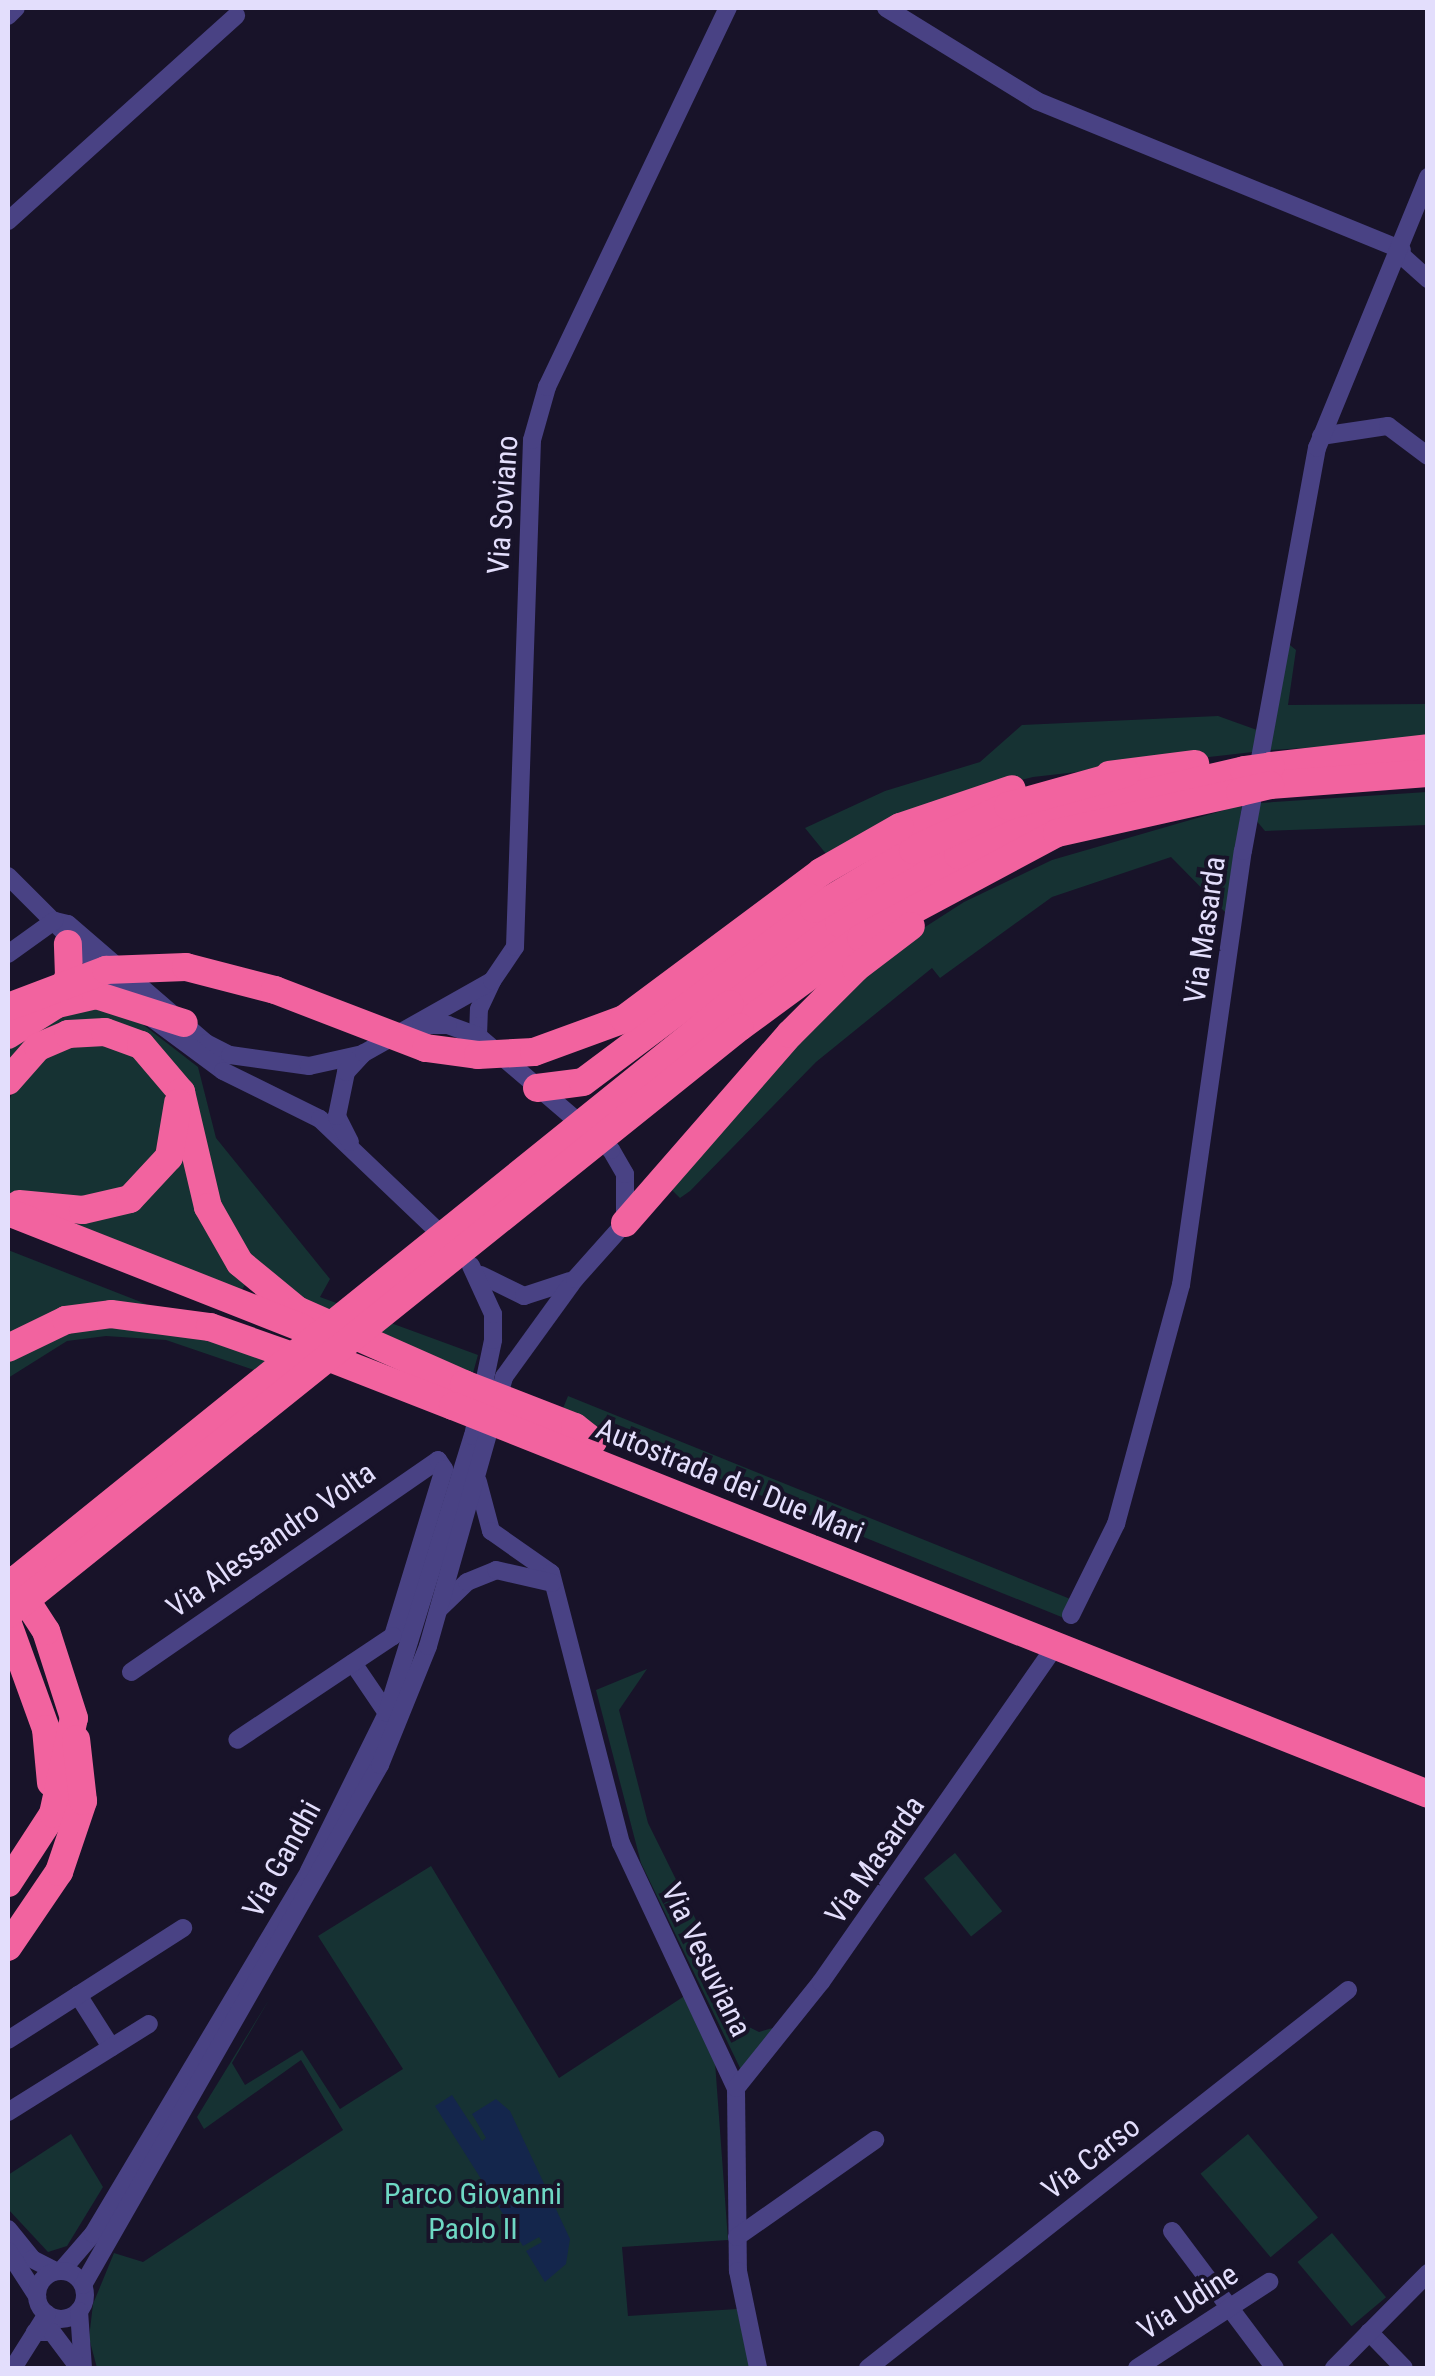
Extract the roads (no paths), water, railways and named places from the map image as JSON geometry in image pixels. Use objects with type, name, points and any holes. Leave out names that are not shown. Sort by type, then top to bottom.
[{"type":"highway","points":[[8,1586],[735,1015],[861,938],[1057,834],[1357,744],[1428,748]]},
{"type":"highway","points":[[8,1614],[735,1015],[839,923],[958,855],[1040,818],[1257,772]]},
{"type":"highway","points":[[536,1088],[583,1082],[814,909],[913,850],[1008,806],[1126,773]]},
{"type":"highway","points":[[8,1007],[106,970],[186,967],[241,979],[426,1048],[478,1055],[534,1052],[624,1020],[820,872],[900,827],[1003,792],[1126,773],[1428,774]]},
{"type":"highway","points":[[625,1223],[856,968],[986,869]]},
{"type":"highway","points":[[57,1004],[69,976],[61,932]]},
{"type":"highway","points":[[8,1035],[57,1004],[96,995],[184,1023]]},
{"type":"highway","points":[[8,1081],[47,1042],[92,1030],[141,1045],[172,1077],[188,1110],[208,1207],[240,1263],[298,1310],[458,1398]]},
{"type":"highway","points":[[8,1200],[83,1210],[141,1192],[162,1171],[175,1141],[179,1112],[172,1077]]},
{"type":"highway","name":"Autostrada dei Due Mari","points":[[8,1212],[458,1398],[562,1450],[1428,1794]]},
{"type":"highway","name":"Autostrada dei Due Mari","points":[[8,1232],[458,1398],[576,1428],[593,1441],[1428,1774]]},
{"type":"highway","points":[[8,1348],[42,1328],[86,1316],[182,1321],[458,1398]]},
{"type":"highway","points":[[8,1571],[46,1631],[74,1718],[84,1800],[59,1872],[8,1948]]},
{"type":"highway","points":[[8,1624],[46,1729],[52,1814]]},
{"type":"highway","points":[[8,1883],[52,1814],[74,1718]]},
{"type":"street","points":[[8,16],[16,8]]},
{"type":"street","name":"Via Soviano","points":[[478,1036],[478,1009],[492,981],[508,966],[516,936],[532,440],[546,387],[728,8]]},
{"type":"street","points":[[886,8],[1037,101],[1401,252],[1428,279]]},
{"type":"street","points":[[12,208],[236,16]]},
{"type":"street","name":"Via Masarda","points":[[1071,1615],[1116,1524],[1181,1285],[1243,850],[1321,436],[1401,252],[1428,177]]},
{"type":"street","points":[[1321,436],[1388,426],[1428,456]]},
{"type":"street","points":[[8,876],[140,1008],[201,1058],[298,1105],[350,1142],[498,1289],[524,1296],[574,1279]]},
{"type":"street","points":[[8,954],[61,932],[68,924],[214,1048],[265,1064],[309,1066],[364,1053],[421,1025],[492,981]]},
{"type":"street","points":[[421,1025],[448,1025],[478,1036],[611,1150],[625,1174],[625,1223]]},
{"type":"street","points":[[350,1142],[336,1116],[336,1096],[364,1053]]},
{"type":"street","name":"Via Gandhi","points":[[83,2285],[348,1828],[401,1714],[438,1610],[504,1377],[519,1350],[574,1279],[625,1223]]},
{"type":"street","name":"Via Gandhi","points":[[59,2271],[87,2243],[310,1871],[387,1713],[473,1436],[493,1314],[471,1266]]},
{"type":"street","name":"Via Alessandro Volta","points":[[131,1672],[430,1462],[442,1463],[393,1636],[353,1662]]},
{"type":"street","points":[[477,1470],[491,1532],[545,1565],[553,1583]]},
{"type":"street","points":[[438,1610],[467,1582],[496,1570],[553,1583]]},
{"type":"street","name":"Via Vesuviana","points":[[553,1583],[621,1843],[736,2088],[737,2237],[758,2368]]},
{"type":"street","name":"Via Masarda","points":[[736,2088],[907,1863],[1048,1656]]},
{"type":"street","points":[[237,1740],[353,1662],[387,1713]]},
{"type":"street","points":[[8,2040],[183,1928]]},
{"type":"street","name":"Via Carso","points":[[868,2368],[1348,1990]]},
{"type":"street","points":[[78,1995],[111,2047]]},
{"type":"street","points":[[8,2112],[149,2024]]},
{"type":"street","points":[[737,2237],[875,2140]]},
{"type":"street","points":[[8,2229],[32,2258],[83,2285],[79,2312],[81,2368]]},
{"type":"street","points":[[1172,2231],[1275,2368]]},
{"type":"street","points":[[8,2251],[46,2314],[63,2319],[79,2312]]},
{"type":"street","points":[[37,2296],[44,2278],[59,2271]]},
{"type":"street","points":[[1336,2367],[1428,2272]]},
{"type":"street","name":"Via Udine","points":[[1137,2368],[1268,2282]]},
{"type":"street","points":[[14,2368],[46,2314]]},
{"type":"street","points":[[35,2332],[52,2332],[81,2368]]},
{"type":"street","points":[[1370,2332],[1404,2368]]},
{"type":"water","points":[[452,2095],[482,2141],[486,2138],[472,2114],[496,2099],[510,2111],[570,2239],[566,2264],[545,2282],[526,2251],[542,2242],[539,2237],[523,2246],[498,2206],[512,2197],[495,2201],[435,2106]]},
{"type":"park label","name":"Parco Giovanni Paolo II","points":[[473,2211]]}]
